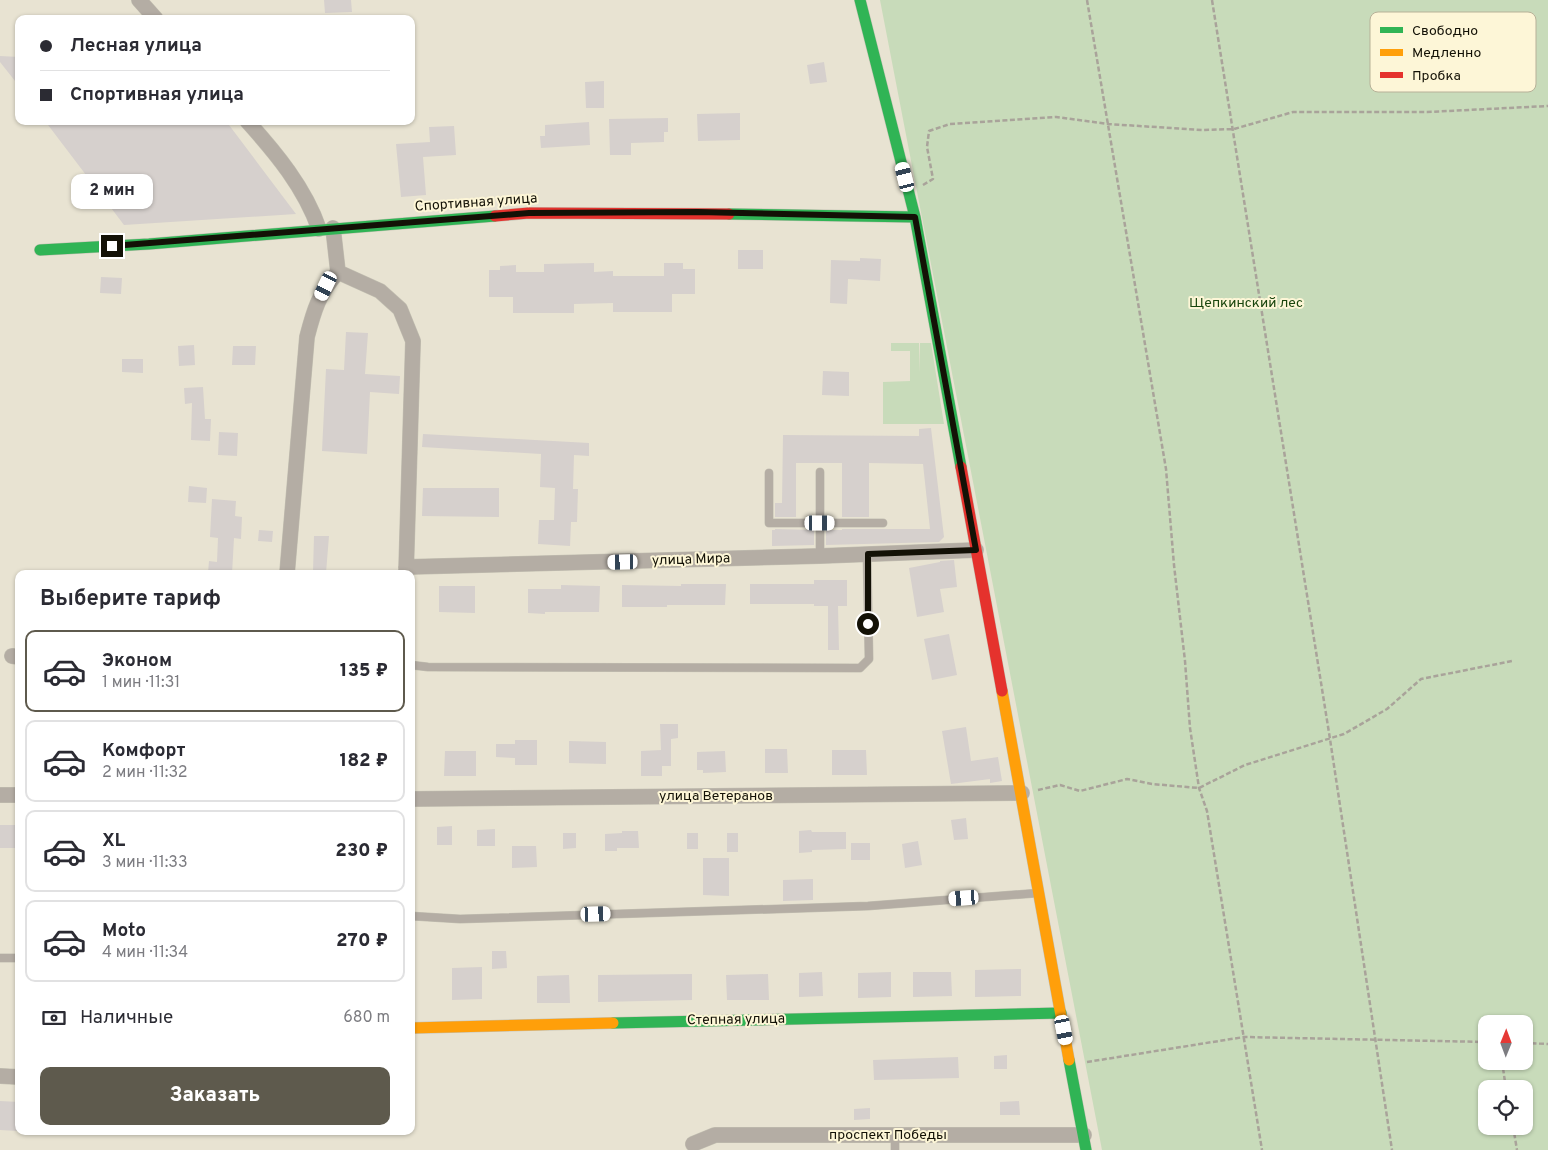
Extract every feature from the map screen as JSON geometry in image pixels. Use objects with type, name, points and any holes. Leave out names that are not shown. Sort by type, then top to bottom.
[{"type":"street","points":[[139,0],[152,15]]},
{"type":"street","points":[[860,0],[915,217],[1085,1143]]},
{"type":"street","points":[[251,125],[276,154],[326,229],[338,272]]},
{"type":"street","name":"Спортивная улица","points":[[40,250],[149,244],[529,213],[698,212],[915,217]]},
{"type":"street","points":[[338,272],[380,291],[387,297],[400,310],[413,341],[406,570]]},
{"type":"street","points":[[287,570],[307,337],[314,310],[326,286],[338,272]]},
{"type":"street","name":"улица Мира","points":[[415,571],[976,550]]},
{"type":"street","name":"улица Ветеранов","points":[[415,799],[1022,793]]},
{"type":"street","points":[[0,794],[15,795]]},
{"type":"street","name":"Степная улица","points":[[415,1028],[1061,1013]]},
{"type":"street","points":[[0,1076],[15,1077]]},
{"type":"street","name":"проспект Победы","points":[[693,1147],[715,1135],[853,1143],[1085,1143]]},
{"type":"lane","points":[[820,472],[820,556]]},
{"type":"lane","points":[[769,473],[769,523],[883,523]]},
{"type":"lane","points":[[415,665],[860,668],[869,659],[868,554]]},
{"type":"lane","points":[[415,916],[460,919],[868,906],[1040,893]]},
{"type":"lane","points":[[0,958],[15,958]]},
{"type":"path","points":[[1087,0],[1166,469],[1190,728],[1199,788],[1207,811],[1262,1150]]},
{"type":"path","points":[[1212,0],[1330,739],[1392,1150]]},
{"type":"path","points":[[909,194],[933,178],[927,147],[930,131],[950,124],[1056,117],[1108,124],[1202,130],[1234,129],[1293,112],[1427,112],[1548,106]]},
{"type":"path","points":[[1022,793],[1060,785],[1080,791],[1126,779],[1152,784],[1199,788],[1246,765],[1344,734],[1387,709],[1421,679],[1512,661]]},
{"type":"path","points":[[1071,1065],[1244,1037],[1478,1042]]},
{"type":"path","points":[[1533,1043],[1548,1044]]},
{"type":"path","points":[[1514,1135],[1517,1150]]},
{"type":"green space","name":"Щепкинский лес","points":[[880,0],[1548,0],[1548,1150],[1102,1150]]},
{"type":"green space","points":[[891,343],[919,343],[920,373],[920,343],[931,343],[944,424],[883,424],[883,382],[910,381],[910,351],[891,351]]},
{"type":"building","points":[[324,0],[351,0],[352,12],[325,13]]},
{"type":"building","points":[[0,56],[15,57],[15,81],[0,62]]},
{"type":"building","points":[[824,62],[827,82],[810,84],[807,65]]},
{"type":"building","points":[[604,81],[604,108],[586,108],[585,82]]},
{"type":"building","points":[[740,113],[740,140],[698,141],[697,114]]},
{"type":"building","points":[[668,118],[668,132],[664,132],[664,142],[631,143],[631,155],[610,155],[609,119]]},
{"type":"building","points":[[589,122],[590,145],[541,148],[540,136],[545,136],[545,125]]},
{"type":"building","points":[[48,125],[229,125],[296,214],[124,225]]},
{"type":"building","points":[[454,126],[456,155],[423,157],[426,195],[401,197],[396,144],[430,142],[429,127]]},
{"type":"building","points":[[738,250],[763,250],[763,269],[738,269]]},
{"type":"building","points":[[860,258],[881,259],[880,281],[848,279],[847,304],[830,303],[831,260],[860,261]]},
{"type":"building","points":[[594,263],[594,272],[613,271],[613,276],[664,276],[664,263],[683,263],[683,269],[695,269],[695,294],[672,294],[672,312],[613,312],[613,303],[574,304],[574,313],[513,313],[513,297],[489,297],[489,270],[500,270],[500,266],[516,265],[516,272],[544,272],[544,264]]},
{"type":"building","points":[[101,277],[122,278],[121,294],[100,293]]},
{"type":"building","points":[[346,332],[368,333],[365,374],[400,376],[399,394],[370,392],[367,454],[322,451],[326,369],[344,370]]},
{"type":"building","points":[[194,345],[195,365],[179,366],[178,346]]},
{"type":"building","points":[[233,346],[256,346],[255,365],[232,365]]},
{"type":"building","points":[[122,359],[143,359],[143,373],[122,372]]},
{"type":"building","points":[[823,371],[849,372],[849,396],[822,395]]},
{"type":"building","points":[[203,387],[205,419],[211,419],[210,441],[191,440],[192,403],[185,404],[184,388]]},
{"type":"building","points":[[931,428],[944,537],[939,542],[826,545],[826,530],[930,529],[923,464],[869,463],[869,517],[842,517],[842,463],[796,463],[796,517],[775,517],[775,503],[782,503],[783,435],[919,436],[919,429]]},
{"type":"building","points":[[219,432],[238,433],[237,456],[218,455]]},
{"type":"building","points":[[423,434],[589,443],[589,456],[574,455],[573,489],[578,489],[577,522],[571,522],[570,546],[538,544],[539,520],[554,520],[555,488],[540,487],[541,454],[422,447]]},
{"type":"building","points":[[189,486],[207,488],[206,503],[188,502]]},
{"type":"building","points":[[423,488],[499,488],[499,517],[422,516]]},
{"type":"building","points":[[212,499],[236,501],[235,516],[242,517],[241,539],[234,538],[232,570],[208,570],[209,561],[217,562],[218,538],[210,537]]},
{"type":"building","points":[[259,530],[273,531],[272,542],[258,541]]},
{"type":"building","points":[[772,530],[814,530],[814,545],[772,546]]},
{"type":"building","points":[[314,536],[329,536],[326,570],[313,570]]},
{"type":"building","points":[[954,560],[957,587],[940,589],[944,612],[917,617],[909,568]]},
{"type":"building","points":[[814,580],[847,580],[847,606],[838,606],[839,650],[828,650],[828,606],[814,606],[814,604],[750,604],[750,584],[814,584]]},
{"type":"building","points":[[681,584],[726,584],[725,605],[622,607],[622,585],[681,586]]},
{"type":"building","points":[[561,585],[600,586],[599,612],[528,613],[528,589],[561,589]]},
{"type":"building","points":[[439,586],[475,586],[475,613],[439,612]]},
{"type":"building","points":[[949,634],[957,675],[932,680],[924,639]]},
{"type":"building","points":[[660,724],[678,724],[678,738],[671,739],[671,766],[662,766],[662,776],[641,776],[641,751],[661,750]]},
{"type":"building","points":[[966,727],[971,761],[998,757],[1002,781],[990,783],[990,779],[951,784],[942,731]]},
{"type":"building","points":[[515,740],[537,740],[537,765],[515,765],[515,758],[496,757],[496,744],[515,744]]},
{"type":"building","points":[[569,741],[606,742],[606,764],[569,763]]},
{"type":"building","points":[[765,749],[787,749],[788,773],[765,773]]},
{"type":"building","points":[[832,750],[866,750],[867,775],[832,775]]},
{"type":"building","points":[[445,751],[476,751],[476,776],[444,776]]},
{"type":"building","points":[[725,751],[726,772],[703,773],[703,770],[697,770],[697,752]]},
{"type":"building","points":[[966,818],[968,839],[954,840],[951,820]]},
{"type":"building","points":[[0,825],[15,825],[15,848],[0,848]]},
{"type":"building","points":[[452,826],[452,845],[437,845],[437,827]]},
{"type":"building","points":[[495,829],[495,846],[477,846],[477,830]]},
{"type":"building","points":[[811,830],[812,832],[846,832],[846,849],[812,850],[812,852],[799,853],[799,831]]},
{"type":"building","points":[[622,831],[638,831],[639,848],[617,848],[617,851],[605,851],[605,834],[622,833]]},
{"type":"building","points":[[563,833],[576,833],[576,848],[563,849]]},
{"type":"building","points":[[687,833],[698,833],[698,849],[687,849]]},
{"type":"building","points":[[727,833],[738,833],[738,852],[727,852]]},
{"type":"building","points":[[918,841],[922,865],[905,868],[902,844]]},
{"type":"building","points":[[851,843],[870,843],[870,860],[851,860]]},
{"type":"building","points":[[512,846],[536,846],[537,867],[512,868]]},
{"type":"building","points":[[703,858],[729,858],[729,896],[703,895]]},
{"type":"building","points":[[813,879],[813,900],[783,901],[783,880]]},
{"type":"building","points":[[492,951],[506,951],[507,968],[492,969]]},
{"type":"building","points":[[482,967],[482,999],[452,1000],[452,968]]},
{"type":"building","points":[[1021,969],[1021,996],[975,997],[975,970]]},
{"type":"building","points":[[822,972],[823,996],[799,997],[799,973]]},
{"type":"building","points":[[891,972],[891,997],[858,998],[858,973]]},
{"type":"building","points":[[913,972],[951,972],[952,996],[913,997]]},
{"type":"building","points":[[692,974],[692,1000],[598,1002],[598,975]]},
{"type":"building","points":[[768,974],[769,1000],[727,1000],[726,975]]},
{"type":"building","points":[[569,975],[570,1003],[537,1003],[537,976]]},
{"type":"building","points":[[1007,1055],[1007,1069],[994,1069],[994,1056]]},
{"type":"building","points":[[958,1057],[959,1078],[874,1080],[873,1060]]},
{"type":"building","points":[[0,1101],[15,1102],[15,1131],[0,1130]]},
{"type":"building","points":[[1019,1101],[1020,1115],[1000,1115],[1000,1102]]},
{"type":"building","points":[[870,1108],[870,1119],[854,1120],[854,1109]]},
{"type":"traffic: fast","points":[[860,0],[915,217],[961,467]]},
{"type":"traffic: fast","points":[[729,214],[915,217]]},
{"type":"traffic: fast","points":[[40,250],[149,244],[495,216]]},
{"type":"traffic: fast","points":[[613,1023],[1061,1013]]},
{"type":"traffic: fast","points":[[1069,1060],[1086,1150]]},
{"type":"traffic: slow","points":[[1002,691],[1069,1060]]},
{"type":"traffic: slow","points":[[415,1028],[613,1023]]},
{"type":"traffic: jam","points":[[495,216],[529,213],[729,214]]},
{"type":"traffic: jam","points":[[961,467],[1002,691]]},
{"type":"route","points":[[112,246],[529,213],[698,212],[915,217],[976,550],[868,554],[868,624]]}]
